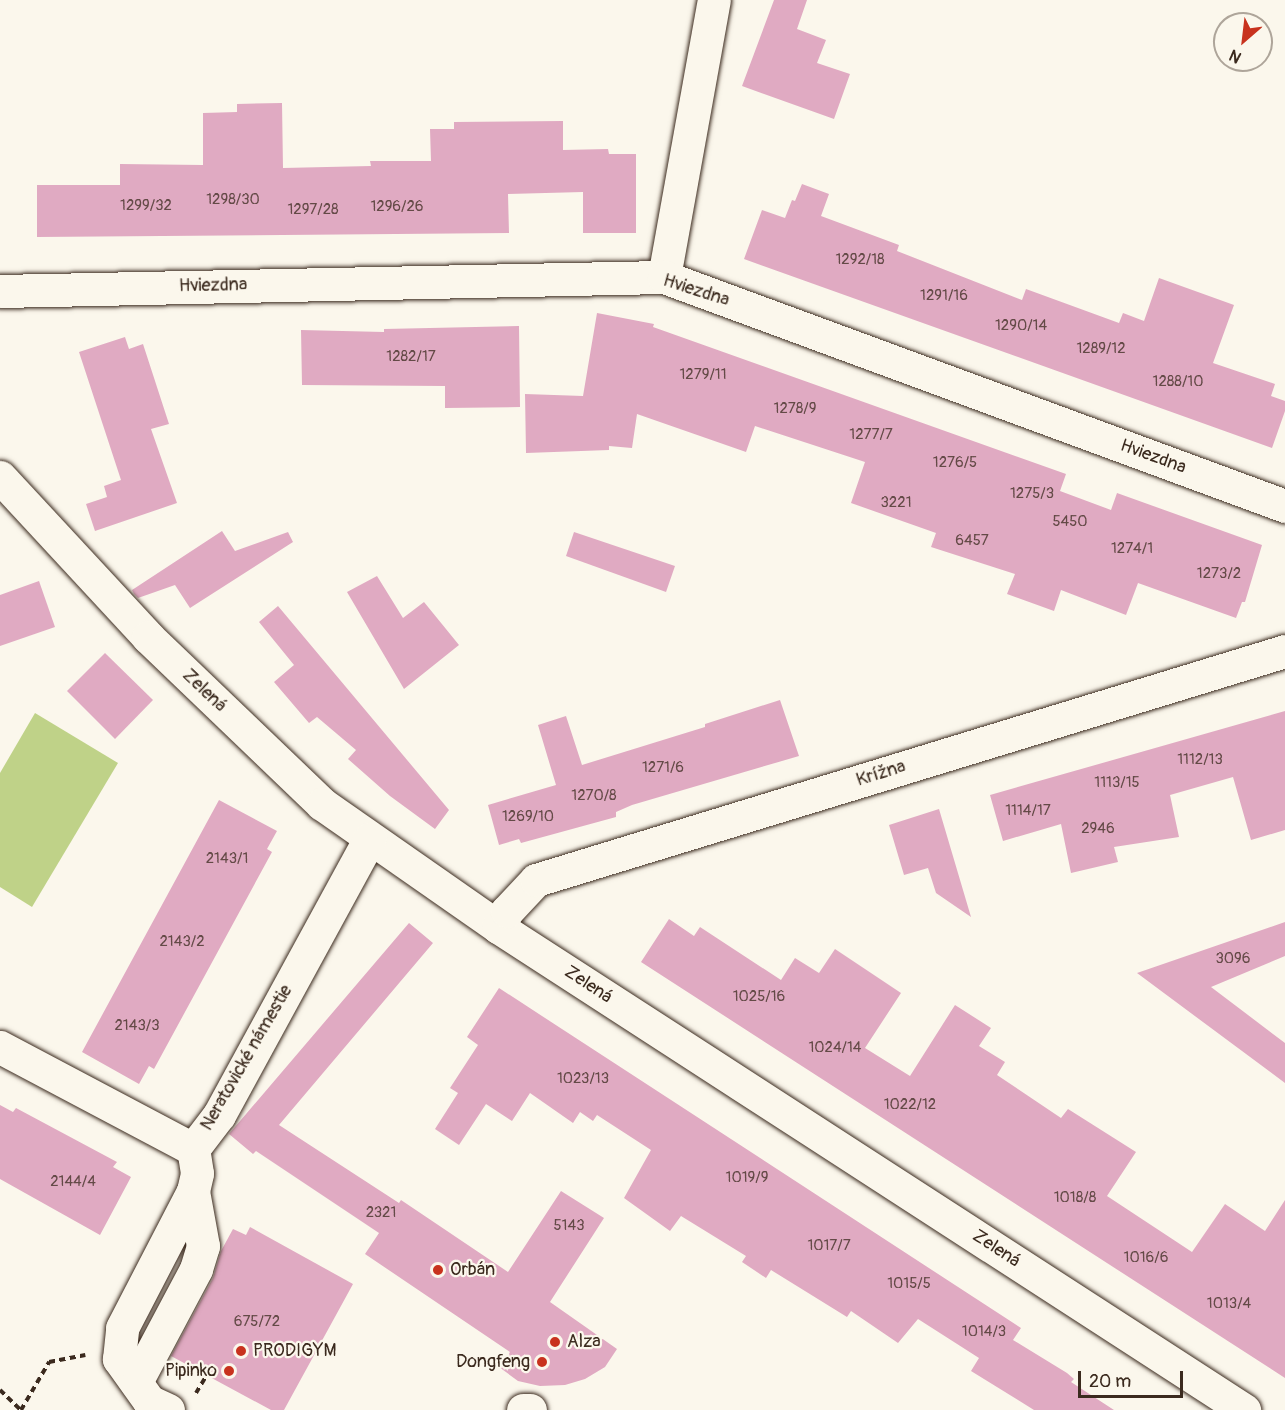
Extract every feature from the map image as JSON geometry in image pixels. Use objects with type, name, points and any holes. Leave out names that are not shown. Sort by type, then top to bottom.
[{"type":"street","points":[[664,277],[714,0]]},
{"type":"street","name":"Hviezdna","points":[[0,291],[664,277],[1285,506]]},
{"type":"street","name":"Zelená","points":[[0,477],[148,638],[322,804],[498,927],[1244,1410]]},
{"type":"street","name":"Krížna","points":[[498,927],[507,911],[536,880],[1285,651]]},
{"type":"street","name":"Neratovické námestie","points":[[0,1047],[193,1149],[219,1115],[370,838]]},
{"type":"street","points":[[168,1410],[149,1401],[127,1370],[123,1328],[193,1191],[197,1173],[193,1149]]},
{"type":"street","points":[[523,1410],[530,1410]]},
{"type":"path","points":[[0,1390],[22,1410],[49,1362],[88,1355],[127,1370]]},
{"type":"green space","points":[[35,713],[118,763],[32,907],[0,887],[0,773]]},
{"type":"building","points":[[774,0],[807,0],[797,29],[826,40],[817,63],[850,74],[834,119],[742,86]]},
{"type":"building","points":[[282,103],[283,168],[371,166],[370,161],[431,161],[430,129],[454,129],[454,122],[563,121],[563,150],[608,149],[609,154],[636,154],[636,233],[583,233],[583,192],[508,194],[509,233],[37,237],[37,185],[120,185],[120,164],[203,165],[203,113],[237,112],[237,104]]},
{"type":"building","points":[[802,184],[829,194],[821,216],[899,245],[897,251],[1022,300],[1026,289],[1119,323],[1123,313],[1144,321],[1159,278],[1234,305],[1213,363],[1275,384],[1271,396],[1285,401],[1285,411],[1272,448],[744,259],[762,210],[785,218]]},
{"type":"building","points":[[597,313],[654,324],[653,327],[1066,474],[1060,491],[1111,510],[1117,493],[1262,545],[1245,602],[1242,602],[1236,618],[1138,583],[1126,615],[1061,590],[1054,611],[1007,594],[1015,574],[931,547],[936,533],[851,503],[865,462],[755,426],[746,452],[637,414],[632,448],[609,446],[609,450],[526,453],[525,394],[583,396]]},
{"type":"building","points":[[519,326],[520,407],[445,408],[445,386],[302,385],[301,330],[384,332],[384,329]]},
{"type":"building","points":[[125,337],[129,349],[143,344],[169,424],[151,429],[177,503],[95,531],[86,504],[107,497],[104,486],[121,480],[79,352]]},
{"type":"building","points":[[222,531],[235,551],[288,532],[293,542],[190,608],[175,585],[138,598],[134,594],[132,590]]},
{"type":"building","points":[[574,532],[675,566],[666,592],[566,556]]},
{"type":"building","points":[[377,576],[403,618],[424,602],[459,645],[404,689],[347,592]]},
{"type":"building","points":[[39,581],[55,627],[0,646],[0,595]]},
{"type":"building","points":[[278,606],[449,810],[435,829],[390,796],[348,759],[356,750],[317,717],[309,723],[274,682],[294,665],[259,622]]},
{"type":"building","points":[[105,653],[153,700],[115,739],[67,691]]},
{"type":"building","points":[[780,700],[799,756],[632,805],[616,812],[616,817],[521,843],[519,839],[499,845],[488,805],[556,785],[538,725],[566,716],[582,765],[705,727],[705,724]]},
{"type":"building","points":[[1285,711],[1285,830],[1251,840],[1233,777],[1170,795],[1179,837],[1114,847],[1118,862],[1071,873],[1061,824],[1003,841],[990,795]]},
{"type":"building","points":[[219,800],[277,831],[267,849],[272,852],[154,1069],[149,1066],[139,1084],[82,1052]]},
{"type":"building","points":[[939,809],[971,917],[936,893],[928,868],[904,875],[889,825]]},
{"type":"building","points":[[669,919],[694,936],[700,927],[781,980],[795,958],[819,973],[835,949],[901,993],[865,1048],[910,1076],[955,1005],[991,1028],[979,1046],[1005,1062],[997,1075],[1061,1118],[1068,1109],[1136,1152],[1107,1196],[1192,1252],[1225,1204],[1265,1231],[1285,1200],[1285,1378],[641,962]]},
{"type":"building","points":[[1285,922],[1285,956],[1211,987],[1285,1043],[1285,1083],[1137,973]]},
{"type":"building","points":[[409,923],[433,943],[279,1125],[399,1203],[401,1200],[508,1272],[561,1191],[604,1218],[550,1302],[617,1349],[605,1367],[585,1379],[565,1385],[540,1386],[518,1381],[499,1367],[510,1352],[365,1254],[379,1233],[256,1151],[253,1154],[229,1134]]},
{"type":"building","points":[[499,988],[1021,1328],[1013,1340],[1067,1373],[1074,1379],[1071,1382],[1114,1410],[1034,1410],[971,1371],[979,1358],[918,1319],[898,1343],[851,1311],[847,1317],[771,1270],[766,1278],[742,1262],[746,1256],[681,1216],[670,1231],[624,1198],[651,1150],[597,1115],[593,1121],[580,1112],[573,1123],[530,1093],[512,1121],[486,1104],[459,1145],[435,1129],[458,1093],[450,1088],[478,1045],[467,1037]]},
{"type":"building","points":[[0,1105],[13,1112],[16,1108],[117,1162],[113,1167],[131,1177],[100,1235],[0,1179]]},
{"type":"building","points":[[250,1227],[353,1284],[284,1410],[271,1410],[171,1356],[213,1278],[221,1251],[233,1229],[246,1235]]},
{"type":"place","name":"Orbán","points":[[438,1270]]},
{"type":"place","name":"Alza","points":[[555,1342]]},
{"type":"place","name":"PRODIGYM","points":[[241,1351]]},
{"type":"place","name":"Dongfeng","points":[[542,1362]]},
{"type":"place","name":"Pipinko","points":[[229,1371]]}]
